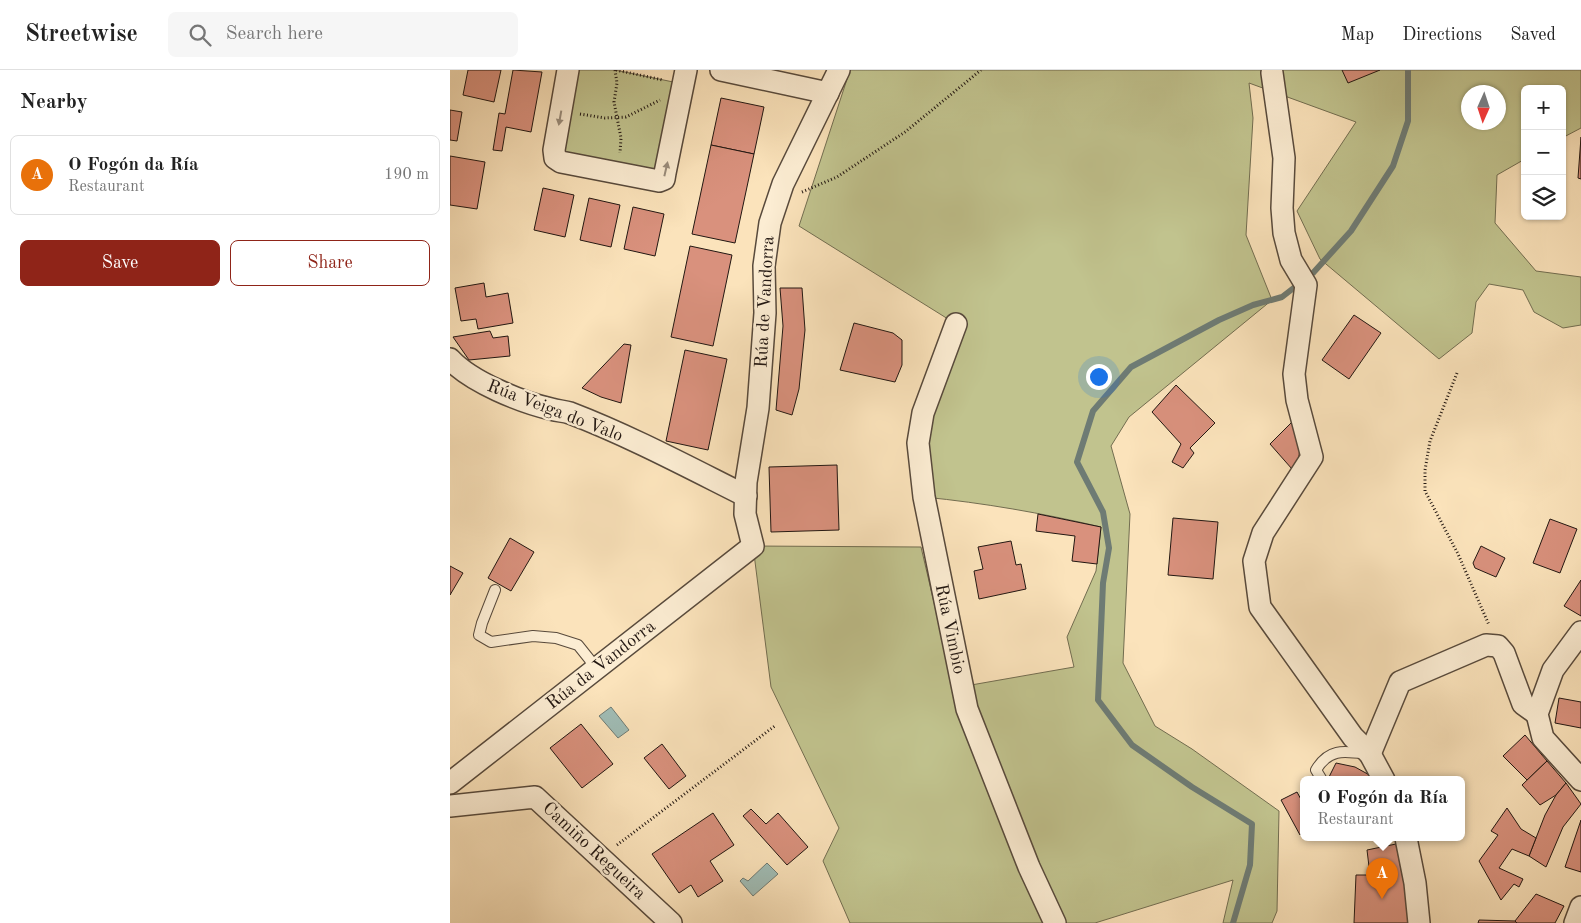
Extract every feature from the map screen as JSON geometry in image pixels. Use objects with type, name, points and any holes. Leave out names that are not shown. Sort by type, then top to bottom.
[{"type":"street","points":[[568,70],[554,150],[556,158],[561,162],[659,181],[664,179],[685,77]]},
{"type":"street","points":[[721,70],[828,93]]},
{"type":"street","name":"Rúa de Vandorra","points":[[753,546],[745,514],[762,362],[764,266],[770,222],[782,184],[839,70]]},
{"type":"street","points":[[1272,73],[1284,158],[1282,208],[1284,233],[1291,260],[1306,285],[1294,374],[1297,400],[1312,457],[1263,533],[1254,561],[1258,599],[1260,608],[1353,737],[1370,754],[1382,776]]},
{"type":"street","name":"Rúa Vimbio","points":[[956,324],[923,413],[918,443],[924,498],[967,709],[1029,867],[1055,923]]},
{"type":"street","name":"Rúa Veiga do Valo","points":[[450,359],[470,376],[491,387],[551,409],[568,412],[676,461],[746,496]]},
{"type":"street","name":"Rúa da Vandorra","points":[[450,783],[753,546]]},
{"type":"street","points":[[1581,632],[1553,670],[1537,714],[1543,738],[1581,780]]},
{"type":"street","points":[[1370,754],[1400,682],[1486,645],[1498,646],[1504,653],[1523,704],[1537,714]]},
{"type":"street","name":"Camiño Regueira","points":[[450,806],[535,796],[672,923]]},
{"type":"street","points":[[1407,841],[1415,883],[1419,923]]},
{"type":"street","points":[[1575,923],[1581,907]]},
{"type":"lane","points":[[495,590],[482,623],[480,635],[491,642],[533,636],[556,638],[578,645],[590,660],[594,671]]},
{"type":"lane","points":[[1320,776],[1316,770],[1322,760],[1342,751],[1370,754]]},
{"type":"path","points":[[619,174],[622,138],[614,102],[617,83],[615,70],[685,77]]},
{"type":"path","points":[[776,203],[838,177],[905,132],[981,70]]},
{"type":"path","points":[[561,112],[605,118],[626,117],[657,101],[685,77]]},
{"type":"path","points":[[1457,372],[1430,441],[1425,470],[1425,491],[1458,554],[1498,646]]},
{"type":"path","points":[[600,858],[776,725]]},
{"type":"green space","points":[[569,70],[615,70],[683,84],[664,179],[555,158]]},
{"type":"green space","points":[[850,70],[1581,70],[1581,128],[1566,136],[1566,85],[1521,85],[1521,161],[1497,175],[1495,223],[1536,271],[1581,277],[1581,325],[1563,328],[1534,312],[1523,290],[1489,284],[1476,302],[1472,333],[1439,359],[1320,259],[1297,211],[1356,122],[1249,83],[1253,118],[1246,235],[1272,300],[1129,417],[1111,446],[1130,514],[1123,663],[1155,726],[1192,749],[1279,811],[1277,911],[1272,923],[1223,923],[1233,880],[1095,923],[850,923],[823,861],[839,828],[771,687],[753,546],[921,547],[954,688],[1074,667],[1067,637],[1096,571],[1101,527],[1013,509],[924,497],[918,443],[956,324],[799,226]]},
{"type":"water","points":[[611,707],[629,730],[618,738],[599,716]]},
{"type":"water","points":[[767,863],[778,874],[753,896],[740,881],[743,878],[748,881]]},
{"type":"building","points":[[468,70],[501,70],[494,102],[463,95]]},
{"type":"building","points":[[513,70],[542,72],[531,132],[506,127],[502,151],[493,150],[499,113],[505,114]]},
{"type":"building","points":[[1342,70],[1380,70],[1348,83]]},
{"type":"building","points":[[721,98],[764,107],[754,154],[711,145]]},
{"type":"building","points":[[450,110],[462,112],[457,141],[450,140]]},
{"type":"building","points":[[1581,137],[1581,179],[1578,178]]},
{"type":"building","points":[[711,145],[754,154],[735,243],[692,234]]},
{"type":"building","points":[[450,156],[485,162],[477,209],[450,205]]},
{"type":"building","points":[[543,188],[574,195],[565,237],[534,230]]},
{"type":"building","points":[[589,198],[620,205],[611,247],[580,240]]},
{"type":"building","points":[[633,207],[664,214],[655,256],[624,249]]},
{"type":"building","points":[[690,246],[732,255],[713,346],[671,337]]},
{"type":"building","points":[[484,283],[486,297],[508,293],[513,323],[478,329],[476,319],[461,321],[455,288]]},
{"type":"building","points":[[780,288],[802,288],[805,330],[799,389],[792,415],[776,410],[783,326]]},
{"type":"building","points":[[1354,315],[1381,333],[1349,379],[1322,360]]},
{"type":"building","points":[[854,323],[893,333],[902,340],[902,365],[895,382],[840,370]]},
{"type":"building","points":[[490,331],[493,338],[508,336],[510,356],[469,360],[453,337]]},
{"type":"building","points":[[624,344],[631,345],[621,403],[601,397],[582,388]]},
{"type":"building","points":[[685,350],[727,359],[708,450],[666,441]]},
{"type":"building","points":[[1176,385],[1215,423],[1190,448],[1194,453],[1183,468],[1172,462],[1181,444],[1152,412]]},
{"type":"building","points":[[1293,421],[1300,448],[1298,464],[1292,469],[1270,444]]},
{"type":"building","points":[[837,465],[839,530],[771,532],[769,467]]},
{"type":"building","points":[[1038,514],[1101,527],[1097,564],[1072,561],[1075,536],[1036,531]]},
{"type":"building","points":[[1173,518],[1218,522],[1213,579],[1168,575]]},
{"type":"building","points":[[1550,519],[1577,529],[1560,573],[1533,563]]},
{"type":"building","points":[[510,538],[534,552],[511,591],[488,578]]},
{"type":"building","points":[[1011,541],[1016,565],[1021,564],[1026,589],[979,599],[974,571],[983,569],[978,547]]},
{"type":"building","points":[[1481,546],[1505,558],[1496,577],[1475,568],[1473,563]]},
{"type":"building","points":[[450,566],[463,573],[450,595]]},
{"type":"building","points":[[1581,580],[1581,616],[1564,606]]},
{"type":"building","points":[[1559,698],[1581,702],[1581,728],[1555,723]]},
{"type":"building","points":[[581,724],[613,764],[582,788],[550,748]]},
{"type":"building","points":[[1525,735],[1547,761],[1527,780],[1503,756]]},
{"type":"building","points":[[662,744],[686,776],[669,789],[644,758]]},
{"type":"building","points":[[1547,761],[1566,783],[1556,795],[1540,805],[1522,785]]},
{"type":"building","points":[[1336,763],[1355,767],[1371,776],[1330,776]]},
{"type":"building","points":[[1566,783],[1581,804],[1563,827],[1546,867],[1529,856],[1545,815],[1556,795]]},
{"type":"building","points":[[1297,792],[1300,798],[1300,835],[1281,800]]},
{"type":"building","points":[[1507,808],[1521,829],[1536,838],[1529,856],[1512,849],[1499,868],[1523,879],[1519,887],[1514,884],[1501,900],[1479,861],[1498,835],[1491,831]]},
{"type":"building","points":[[751,809],[766,824],[778,813],[808,847],[787,865],[743,816]]},
{"type":"building","points":[[713,813],[734,845],[710,861],[723,881],[698,897],[691,885],[679,893],[652,854]]},
{"type":"building","points":[[1581,820],[1581,872],[1565,867]]},
{"type":"building","points":[[1396,844],[1412,923],[1354,923],[1356,875],[1370,875],[1367,850]]},
{"type":"building","points":[[1536,894],[1564,906],[1555,923],[1517,923],[1515,921]]},
{"type":"building","points":[[1479,920],[1515,921],[1517,923],[1478,923]]},
{"type":"waterway","points":[[1233,923],[1250,865],[1252,824],[1192,787],[1132,745],[1098,700],[1103,583],[1109,548],[1103,512],[1077,462],[1093,411],[1131,367],[1219,320],[1253,305],[1282,297],[1313,273],[1351,231],[1393,166],[1408,121],[1408,70]]},
{"type":"place","name":"O Fogón da Ría","points":[[1382,899]]}]
